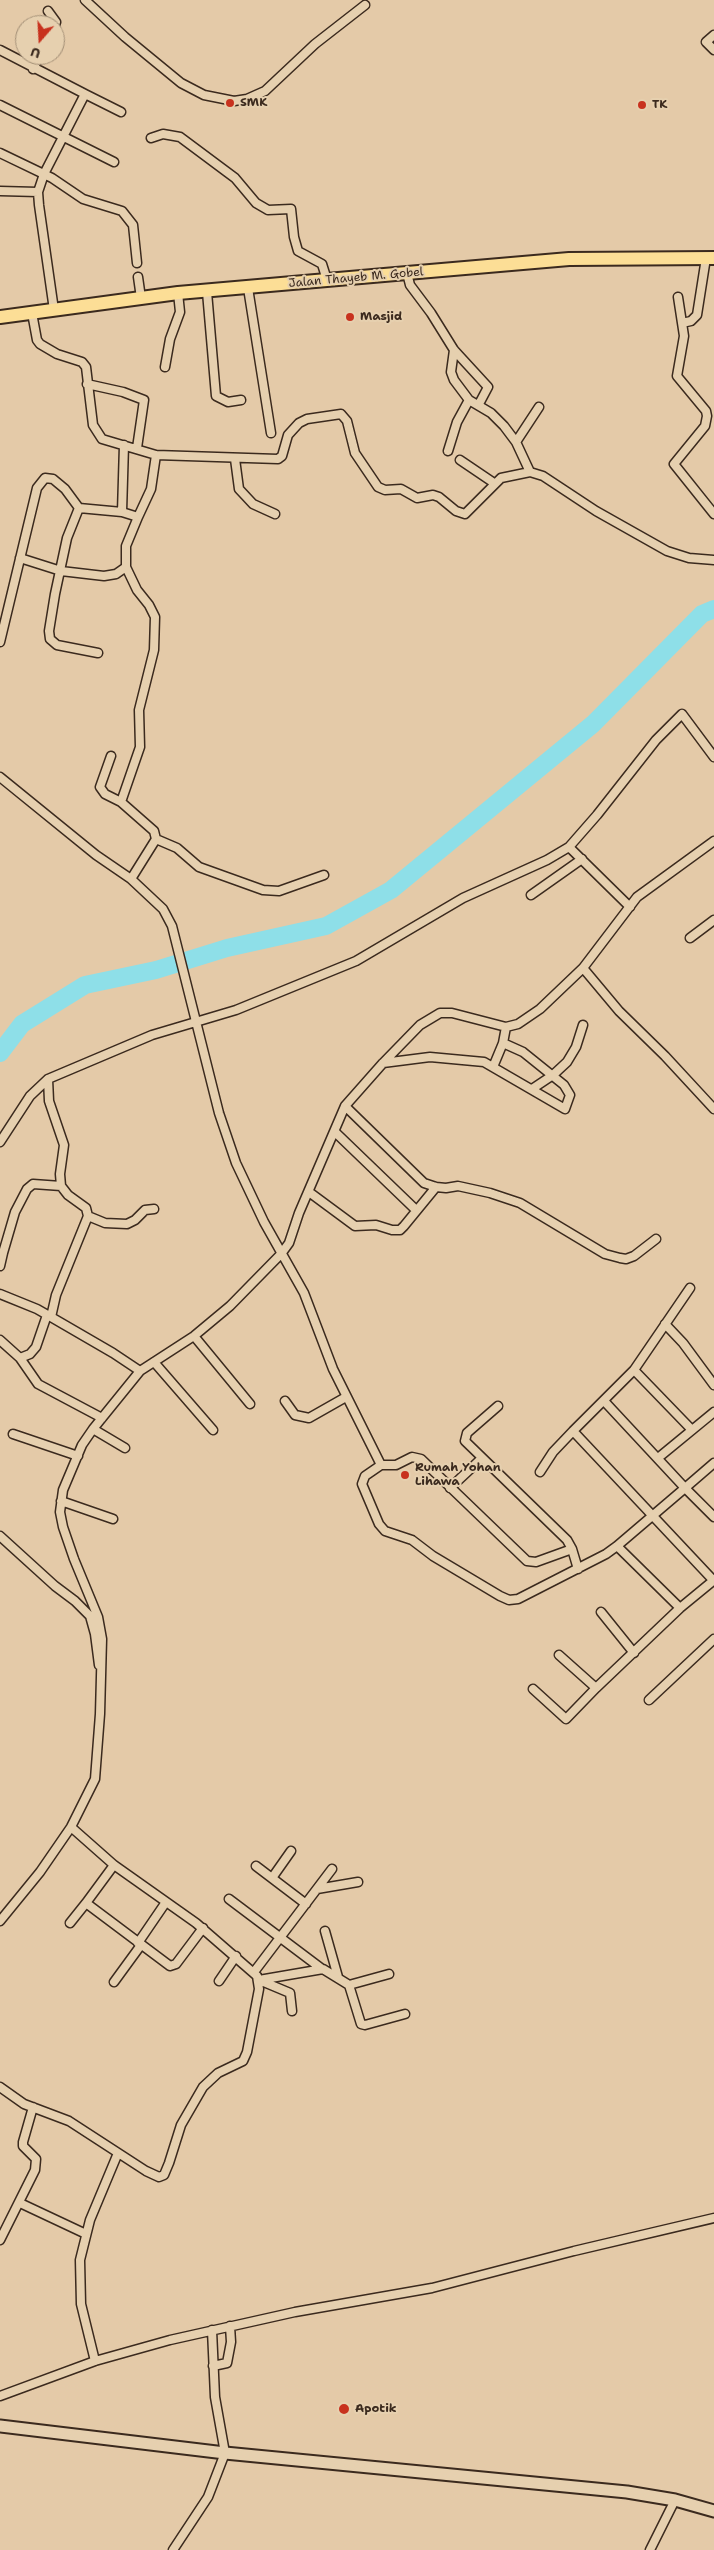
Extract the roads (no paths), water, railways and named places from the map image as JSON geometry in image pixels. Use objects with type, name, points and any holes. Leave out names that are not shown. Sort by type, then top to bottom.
[{"type":"main road","name":"Jalan Thayeb M. Gobel","points":[[0,318],[178,293],[207,292],[569,259],[710,258]]},
{"type":"street","points":[[85,0],[125,37],[181,82],[204,94],[234,101],[247,99],[265,91],[315,44],[365,5]]},
{"type":"street","points":[[48,11],[51,15]]},
{"type":"street","points":[[714,35],[706,42],[714,50]]},
{"type":"street","points":[[0,50],[121,112]]},
{"type":"street","points":[[34,69],[36,65]]},
{"type":"street","points":[[54,310],[38,192],[44,174],[85,94]]},
{"type":"street","points":[[0,104],[114,162]]},
{"type":"street","points":[[151,138],[163,134],[180,137],[235,178],[256,203],[268,210],[291,209],[294,238],[298,251],[322,264],[327,280]]},
{"type":"street","points":[[0,153],[68,187],[82,198],[122,211],[133,225],[137,263]]},
{"type":"street","points":[[0,191],[38,192]]},
{"type":"street","points":[[682,323],[691,321],[697,315],[710,258]]},
{"type":"street","points":[[407,273],[410,285],[431,313],[454,350],[488,387],[479,404]]},
{"type":"street","points":[[138,277],[141,298]]},
{"type":"street","points":[[248,288],[271,433]]},
{"type":"street","points":[[207,292],[216,396],[228,402],[242,400]]},
{"type":"street","points":[[165,367],[170,339],[180,312],[178,293]]},
{"type":"street","points":[[678,297],[684,336],[677,376],[706,411],[707,416],[705,426],[674,464],[714,514]]},
{"type":"street","points":[[32,313],[37,340],[40,344],[57,354],[82,362],[86,367],[93,426],[102,439],[156,455],[280,459],[288,435],[299,423],[307,419],[341,414],[346,421],[355,453],[372,481],[381,489],[401,489],[417,498],[433,495],[439,497],[456,511],[465,514],[480,501],[494,483],[510,475],[530,472],[543,476],[596,511],[667,551],[689,558],[714,560]]},
{"type":"street","points":[[454,350],[451,372],[454,380],[470,400],[491,413],[516,442],[530,472]]},
{"type":"street","points":[[87,384],[123,392],[144,400],[137,448]]},
{"type":"street","points":[[448,451],[460,416],[470,400]]},
{"type":"street","points":[[516,442],[539,406]]},
{"type":"street","points":[[122,512],[124,445]]},
{"type":"street","points":[[121,802],[140,747],[139,710],[152,666],[156,630],[154,617],[149,605],[137,590],[126,567],[126,546],[151,489],[156,455]]},
{"type":"street","points":[[235,459],[238,489],[253,504],[275,514]]},
{"type":"street","points":[[460,460],[494,483]]},
{"type":"street","points":[[0,642],[30,514],[40,482],[45,478],[58,482],[79,508],[122,512],[138,517]]},
{"type":"street","points":[[79,508],[66,538],[49,632],[51,642],[57,645],[98,653]]},
{"type":"street","points":[[20,558],[61,571],[104,576],[116,574],[126,567]]},
{"type":"street","points":[[0,605],[9,607]]},
{"type":"street","points":[[0,1142],[30,1096],[48,1079],[152,1035],[196,1023],[281,993],[356,961],[492,882],[547,860],[569,847],[597,816],[656,740],[682,714],[714,757]]},
{"type":"street","points":[[111,756],[101,780],[101,790],[121,802],[154,831],[156,839],[131,879]]},
{"type":"street","points":[[0,789],[2,779],[74,838],[131,879],[163,909],[172,926],[219,1113],[230,1146],[256,1205],[304,1294],[346,1396],[381,1464]]},
{"type":"street","points":[[156,839],[178,848],[199,868],[263,890],[279,891],[324,875]]},
{"type":"street","points":[[0,1921],[40,1872],[71,1828],[95,1779],[102,1639],[98,1616],[63,1527],[61,1501],[62,1490],[93,1429],[140,1371],[194,1336],[256,1283],[281,1254],[288,1243],[345,1106],[383,1063],[420,1026],[440,1013],[466,1016],[506,1027],[518,1024],[540,1009],[583,968],[630,907],[650,887],[714,841]]},
{"type":"street","points":[[569,847],[630,907]]},
{"type":"street","points":[[530,895],[582,859]]},
{"type":"street","points":[[690,938],[714,920]]},
{"type":"street","points":[[583,968],[614,1006],[713,1107]]},
{"type":"street","points":[[532,1089],[553,1075],[567,1062],[576,1047],[583,1025]]},
{"type":"street","points":[[493,1066],[503,1043],[506,1027]]},
{"type":"street","points":[[383,1063],[430,1057],[484,1062],[565,1109],[570,1095],[564,1085],[523,1052],[503,1043]]},
{"type":"street","points":[[20,1358],[30,1354],[36,1347],[88,1216],[86,1208],[61,1186],[60,1174],[64,1145],[49,1101],[48,1079]]},
{"type":"street","points":[[345,1106],[424,1182],[436,1187],[458,1186],[490,1193],[520,1203],[605,1254],[620,1258],[626,1259],[634,1256],[656,1239]]},
{"type":"street","points":[[335,1132],[416,1210]]},
{"type":"street","points":[[0,1266],[1,1253],[13,1219],[27,1189],[30,1186],[39,1184],[61,1186]]},
{"type":"street","points":[[309,1192],[355,1226],[376,1224],[392,1230],[400,1230],[436,1187]]},
{"type":"street","points":[[88,1216],[105,1223],[127,1224],[135,1220],[145,1210],[154,1209]]},
{"type":"street","points":[[540,1472],[553,1452],[605,1402],[634,1370],[690,1288]]},
{"type":"street","points":[[0,1294],[49,1316],[140,1371]]},
{"type":"street","points":[[665,1324],[683,1342],[714,1385]]},
{"type":"street","points":[[194,1336],[250,1404]]},
{"type":"street","points":[[0,1340],[20,1358],[38,1384],[102,1418]]},
{"type":"street","points":[[154,1362],[212,1430]]},
{"type":"street","points":[[634,1370],[692,1430]]},
{"type":"street","points":[[284,1401],[295,1415],[309,1418],[346,1396]]},
{"type":"street","points":[[605,1402],[714,1517]]},
{"type":"street","points":[[498,1406],[468,1432],[465,1438],[467,1444],[567,1540],[578,1569]]},
{"type":"street","points":[[658,1458],[714,1412]]},
{"type":"street","points":[[93,1429],[125,1448]]},
{"type":"street","points":[[533,1689],[566,1719],[680,1608],[714,1580],[573,1431]]},
{"type":"street","points":[[13,1434],[78,1456]]},
{"type":"street","points":[[572,1549],[536,1562],[527,1561],[417,1457],[412,1457],[396,1465],[381,1464],[365,1476],[362,1484],[379,1524],[385,1531],[412,1540],[433,1556],[509,1600],[518,1599],[606,1554],[714,1463]]},
{"type":"street","points":[[450,1488],[481,1459]]},
{"type":"street","points":[[61,1501],[113,1519]]},
{"type":"street","points":[[0,1536],[55,1586],[76,1601],[90,1616],[95,1634],[101,1674]]},
{"type":"street","points":[[617,1546],[680,1608]]},
{"type":"street","points":[[601,1612],[634,1653]]},
{"type":"street","points":[[649,1700],[714,1639]]},
{"type":"street","points":[[559,1656],[596,1688]]},
{"type":"street","points":[[71,1828],[114,1865],[203,1928],[254,1972],[259,1980],[290,1993],[292,2011]]},
{"type":"street","points":[[272,1878],[291,1851]]},
{"type":"street","points":[[70,1923],[114,1865]]},
{"type":"street","points":[[256,1866],[306,1904]]},
{"type":"street","points":[[254,1972],[332,1869]]},
{"type":"street","points":[[317,1889],[358,1882]]},
{"type":"street","points":[[229,1899],[322,1969],[349,1985],[360,2024],[365,2025],[405,2014]]},
{"type":"street","points":[[114,1982],[166,1902]]},
{"type":"street","points":[[86,1903],[139,1944],[174,1966],[203,1928]]},
{"type":"street","points":[[325,1931],[338,1977]]},
{"type":"street","points":[[219,1981],[236,1956]]},
{"type":"street","points":[[259,1980],[322,1969]]},
{"type":"street","points":[[349,1985],[389,1974]]},
{"type":"street","points":[[0,2087],[33,2107],[51,2112],[68,2121],[154,2176],[164,2175],[180,2125],[204,2087],[218,2073],[245,2058],[256,2007],[259,1980]]},
{"type":"street","points":[[0,2240],[36,2170],[36,2159],[23,2146],[33,2107]]},
{"type":"street","points":[[95,2361],[84,2322],[79,2290],[80,2260],[86,2234],[99,2196],[118,2153]]},
{"type":"street","points":[[20,2203],[86,2234]]},
{"type":"street","points":[[0,2396],[95,2361],[212,2330],[432,2288],[714,2218]]},
{"type":"street","points":[[213,2366],[227,2363],[230,2326]]},
{"type":"street","points":[[173,2550],[208,2497],[225,2453],[215,2397],[212,2330]]},
{"type":"street","points":[[0,2426],[225,2453],[627,2492],[672,2506],[714,2511]]},
{"type":"street","points":[[650,2550],[672,2506]]},
{"type":"waterway","points":[[0,1053],[22,1024],[85,985],[156,970],[227,948],[326,926],[391,890],[593,724],[702,614],[714,609]]},
{"type":"place","name":"SMK","points":[[230,103]]},
{"type":"place","name":"TK","points":[[642,105]]},
{"type":"place","name":"Masjid","points":[[350,317]]},
{"type":"place","name":"Rumah Yohan Lihawa","points":[[405,1475]]},
{"type":"place","name":"Apotik","points":[[344,2409]]}]
